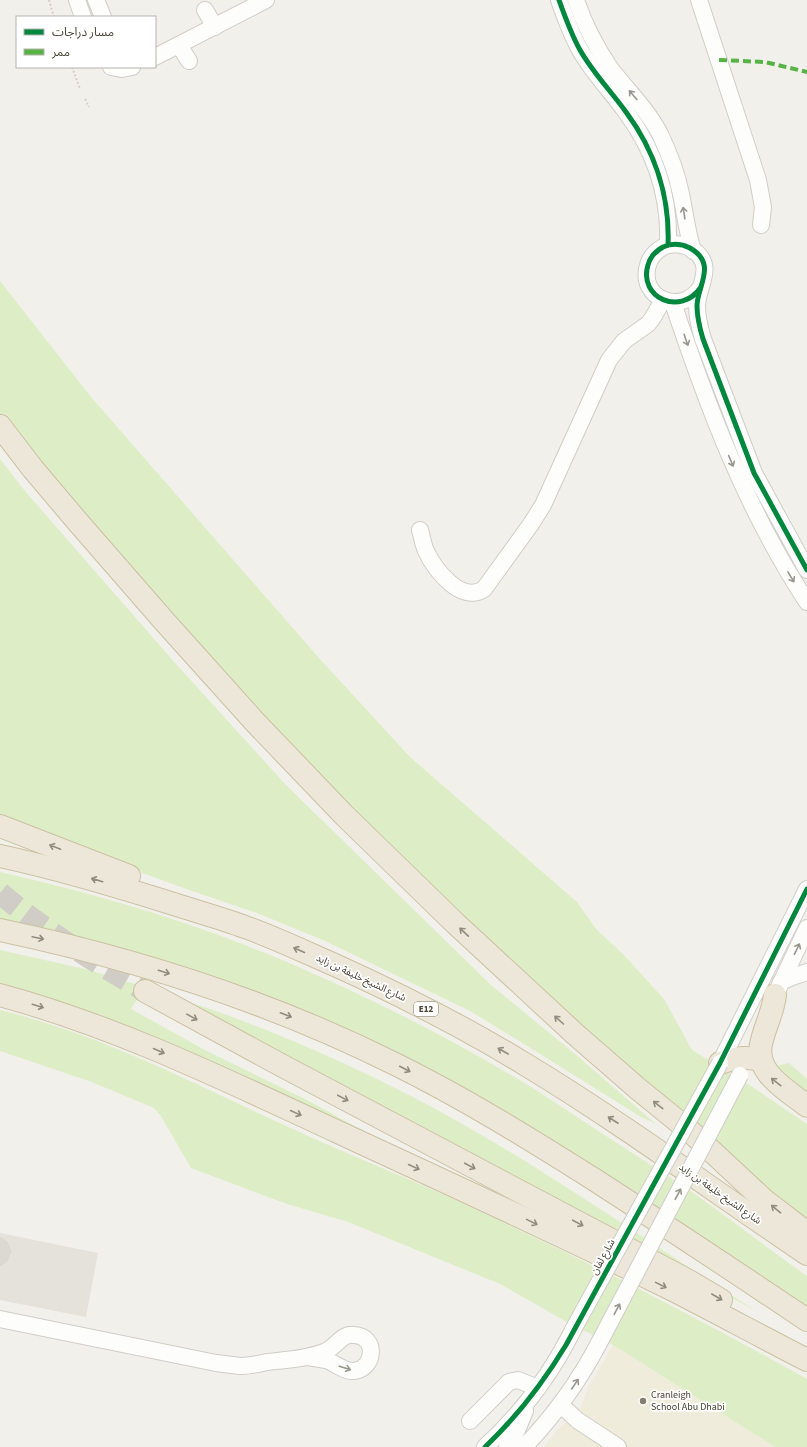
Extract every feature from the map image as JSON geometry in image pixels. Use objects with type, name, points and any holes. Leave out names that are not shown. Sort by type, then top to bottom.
[{"type":"highway","points":[[0,426],[76,521],[165,622],[269,736],[354,825],[454,923],[575,1034],[637,1088],[691,1132],[764,1200],[807,1233]]},
{"type":"highway","points":[[0,826],[141,881],[245,927]]},
{"type":"highway","name":"شارع الشيخ خليفة بن زايد","points":[[0,856],[67,871],[105,882],[245,927],[375,984],[458,1026],[522,1062],[622,1126],[807,1254]]},
{"type":"highway","points":[[0,930],[117,958],[205,985],[292,1017],[395,1064],[493,1117],[560,1158],[807,1320]]},
{"type":"highway","points":[[750,1064],[760,1045],[773,1010],[778,989]]},
{"type":"highway","points":[[145,991],[278,1064],[687,1280],[807,1350]]},
{"type":"highway","points":[[0,996],[82,1020],[134,1040],[246,1090],[531,1222],[673,1291],[807,1360]]},
{"type":"highway","points":[[720,1063],[733,1058],[750,1064],[767,1074],[807,1106]]},
{"type":"street","points":[[77,0],[84,16]]},
{"type":"street","points":[[96,0],[103,16]]},
{"type":"street","points":[[156,56],[266,0]]},
{"type":"street","points":[[559,0],[580,50],[596,74],[633,122],[652,157],[659,176],[667,209],[669,226],[668,246]]},
{"type":"street","points":[[576,0],[585,23],[601,54],[611,69],[643,107],[667,148],[678,179],[693,251]]},
{"type":"street","points":[[699,0],[758,180],[763,207],[761,225]]},
{"type":"street","points":[[205,10],[215,27]]},
{"type":"street","points":[[179,45],[189,61]]},
{"type":"street","points":[[681,245],[693,251],[698,255],[704,268],[704,281],[698,293],[686,301],[668,301],[656,296],[651,290],[646,276],[651,257],[656,252],[668,246],[681,245]]},
{"type":"street","points":[[701,287],[697,304],[699,323],[703,339],[754,473],[807,570]]},
{"type":"street","points":[[420,530],[426,551],[445,578],[458,588],[468,593],[474,594],[484,589],[531,524],[543,504],[609,360],[624,341],[648,324],[668,301]]},
{"type":"street","points":[[668,301],[734,467],[762,526],[807,602]]},
{"type":"street","name":"شارع لفان","points":[[485,1447],[528,1402],[554,1364],[720,1063],[807,889]]},
{"type":"street","points":[[778,989],[807,928]]},
{"type":"street","points":[[778,989],[792,976],[807,972]]},
{"type":"street","points":[[524,1447],[561,1405],[583,1372],[750,1064]]},
{"type":"street","points":[[0,1319],[216,1363],[241,1366],[308,1357]]},
{"type":"street","points":[[470,1421],[509,1382],[518,1380],[538,1388]]},
{"type":"street","points":[[507,1447],[521,1424],[528,1402]]},
{"type":"street","points":[[561,1405],[577,1420],[618,1447]]},
{"type":"path","points":[[49,0],[54,16]]},
{"type":"path","points":[[72,68],[80,89]]},
{"type":"path","points":[[85,99],[89,107]]},
{"type":"shaded area","points":[[0,1233],[98,1253],[86,1317],[0,1300]]},
{"type":"shaded area","name":"Cranleigh School Abu Dhabi","points":[[613,1345],[775,1447],[544,1447],[557,1430],[579,1412],[587,1390]]},
{"type":"green space","points":[[0,281],[91,397],[319,658],[410,757],[577,902],[597,930],[623,954],[664,999],[692,1050],[751,1086],[807,1124],[807,1225],[511,966],[237,693],[0,415]]},
{"type":"green space","points":[[0,459],[25,491],[176,664],[286,785],[491,985],[575,1054],[656,1124],[641,1117],[470,1011],[325,941],[257,913],[189,890],[0,821]]},
{"type":"green space","points":[[0,872],[124,904],[185,923],[245,945],[355,992],[427,1028],[531,1087],[681,1184],[807,1276],[807,1310],[631,1191],[495,1105],[416,1063],[160,960],[94,941],[0,919]]},
{"type":"green space","points":[[0,950],[85,969],[145,987],[131,1009],[203,1049],[307,1100],[421,1162],[0,988]]},
{"type":"green space","points":[[152,990],[218,1012],[279,1035],[357,1069],[432,1107],[474,1130],[555,1180],[756,1311],[669,1263]]},
{"type":"green space","points":[[0,1010],[79,1034],[156,1065],[306,1135],[431,1189],[516,1228],[642,1290],[725,1334],[807,1379],[807,1447],[775,1447],[613,1345],[565,1321],[500,1284],[348,1222],[287,1204],[191,1168],[161,1116],[154,1108],[89,1081],[0,1051]]},
{"type":"green space","points":[[789,1063],[807,1079],[807,1097],[775,1066]]},
{"type":"building","points":[[0,1237],[7,1242],[11,1251],[7,1261],[0,1266]]},
{"type":"tunnel","points":[[0,893],[17,907],[71,945],[145,991]]},
{"type":"marked path","points":[[719,60],[765,62],[807,72]]},
{"type":"cycle path","points":[[559,0],[571,32],[580,50],[636,127],[653,159],[659,175],[666,209],[668,245]]},
{"type":"cycle path","points":[[701,287],[693,296],[683,301],[673,302],[663,300],[649,287],[647,277],[650,259],[663,247],[677,244],[690,248],[698,254],[703,261],[705,268],[704,276],[697,306],[698,319],[703,339],[754,473],[807,570]]},
{"type":"cycle path","points":[[485,1447],[529,1399],[566,1345],[720,1063],[807,889]]},
{"type":"place","name":"Cranleigh School Abu Dhabi","points":[[643,1401]]}]
